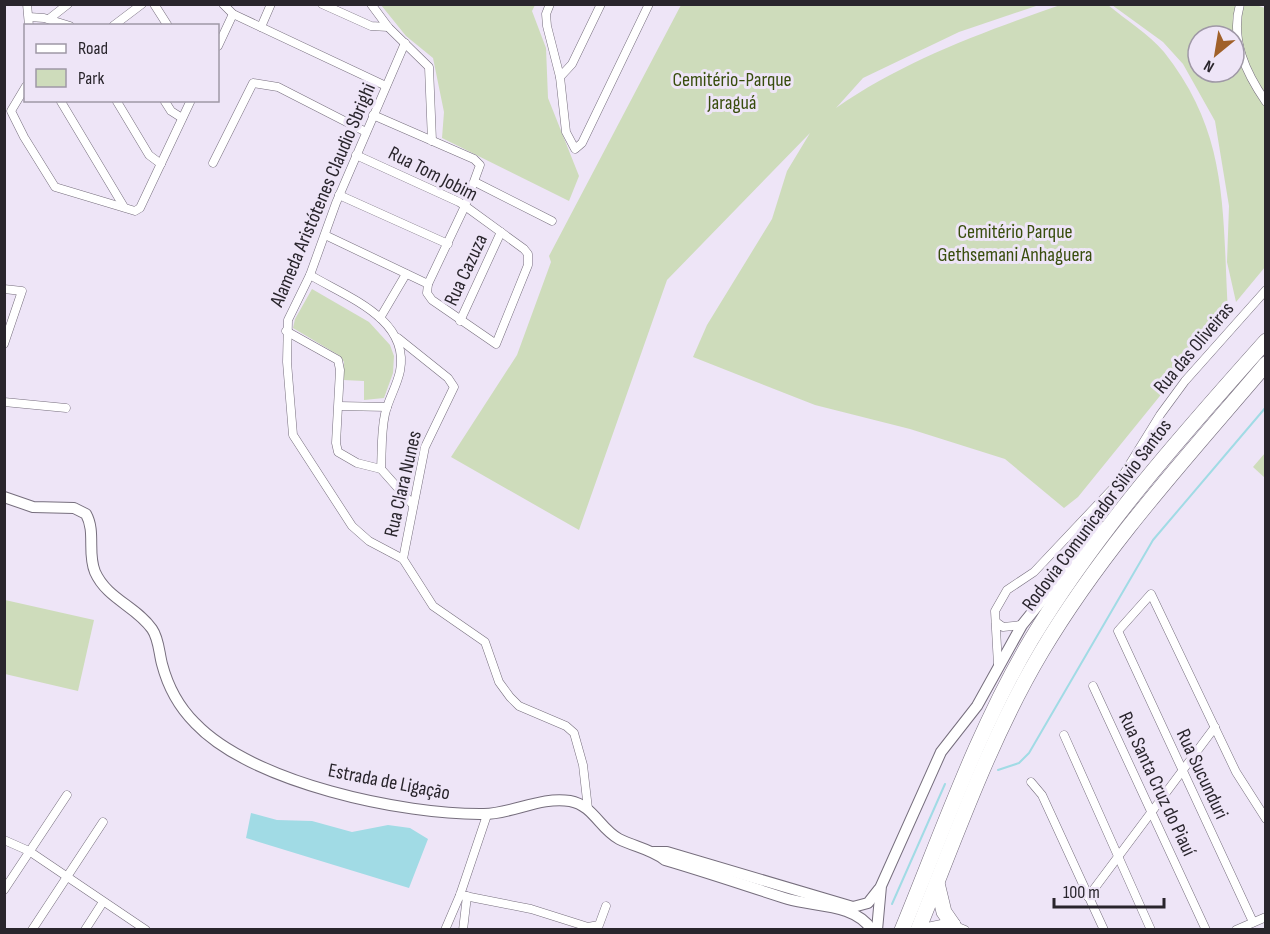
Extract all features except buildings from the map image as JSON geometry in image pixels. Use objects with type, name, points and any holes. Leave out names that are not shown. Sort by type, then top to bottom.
[{"type":"highway","name":"Rodovia Comunicador Silvio Santos","points":[[902,930],[968,768],[1031,641],[1081,566],[1169,453],[1266,341]]},
{"type":"highway","name":"Rodovia Comunicador Silvio Santos","points":[[918,930],[1002,730],[1047,643],[1111,548],[1266,364]]},
{"type":"highway","points":[[936,883],[944,912],[959,927]]},
{"type":"highway","points":[[929,930],[959,927]]},
{"type":"main road","points":[[875,930],[880,886],[932,767],[941,752],[977,706],[1022,624],[1087,543],[1169,453]]},
{"type":"main road","name":"Estrada de Ligação","points":[[4,497],[33,507],[74,508],[86,514],[91,529],[91,557],[101,583],[152,630],[171,692],[193,722],[217,743],[243,757],[306,784],[347,796],[429,810],[487,814],[558,801],[570,801],[588,809],[619,839],[654,852],[676,854],[854,907],[868,903],[880,886]]},
{"type":"main road","name":"Estrada de Ligação","points":[[654,852],[664,860],[791,900],[831,906],[859,918],[875,930]]},
{"type":"street","points":[[27,4],[29,21],[49,19],[64,24]]},
{"type":"street","points":[[49,19],[68,4]]},
{"type":"street","points":[[117,24],[142,4]]},
{"type":"street","points":[[154,4],[167,24]]},
{"type":"street","points":[[222,4],[233,14],[386,86]]},
{"type":"street","points":[[261,27],[271,4]]},
{"type":"street","points":[[322,4],[371,26],[388,27]]},
{"type":"street","points":[[371,4],[388,27],[429,67],[432,141]]},
{"type":"street","points":[[550,4],[546,14],[547,26],[560,77],[566,132],[575,149],[582,143],[649,4]]},
{"type":"street","points":[[560,77],[572,64],[602,4]]},
{"type":"street","points":[[1240,4],[1236,27],[1238,46],[1245,65],[1266,102]]},
{"type":"street","points":[[219,44],[233,14]]},
{"type":"street","name":"Alameda Aristótenes Claudio Sbrighi","points":[[405,44],[339,195],[310,275],[288,320],[286,331],[293,435],[352,526],[369,541],[403,559],[433,606],[485,642],[499,682],[510,697],[519,706],[566,726],[574,733],[581,754],[588,809]]},
{"type":"street","points":[[213,163],[253,83],[278,87],[366,132]]},
{"type":"street","points":[[24,89],[11,111],[55,187],[135,211],[140,208],[190,102]]},
{"type":"street","points":[[61,102],[124,207]]},
{"type":"street","points":[[117,102],[149,155],[161,164]]},
{"type":"street","points":[[165,102],[171,111],[182,118]]},
{"type":"street","points":[[373,115],[474,159],[480,165],[465,206],[428,284],[430,298],[460,321]]},
{"type":"street","name":"Rua Tom Jobim","points":[[356,155],[465,206],[524,249],[530,257],[497,343],[494,344],[460,321]]},
{"type":"street","points":[[475,182],[552,221]]},
{"type":"street","points":[[339,195],[448,244]]},
{"type":"street","name":"Rua Cazuza","points":[[460,321],[501,232]]},
{"type":"street","points":[[325,235],[428,284]]},
{"type":"street","points":[[380,318],[405,274]]},
{"type":"street","points":[[310,275],[380,318],[398,339],[401,353],[400,373],[387,407],[383,427],[381,469]]},
{"type":"street","points":[[4,290],[22,291],[4,344]]},
{"type":"street","name":"Rua das Oliveiras","points":[[998,665],[996,622],[998,604],[1007,590],[1034,572],[1118,483],[1165,407],[1185,381],[1266,290]]},
{"type":"street","points":[[286,331],[338,360],[339,406],[336,443],[338,452],[350,460],[381,469],[413,505]]},
{"type":"street","name":"Rua Clara Nunes","points":[[398,339],[448,378],[454,387],[428,440],[403,559]]},
{"type":"street","points":[[4,402],[66,408]]},
{"type":"street","points":[[339,406],[387,407]]},
{"type":"street","name":"Rua Sucunduri","points":[[1215,727],[1151,594],[1118,631],[1253,922]]},
{"type":"street","points":[[996,622],[1003,627],[1022,624]]},
{"type":"street","name":"Rua Santa Cruz do Piauí","points":[[1093,686],[1206,930]]},
{"type":"street","points":[[1089,897],[1215,727],[1236,772],[1266,819]]},
{"type":"street","points":[[1064,735],[1120,855],[1151,930]]},
{"type":"street","points":[[1030,782],[1042,795],[1104,930]]},
{"type":"street","points":[[4,890],[67,795]]},
{"type":"street","points":[[445,930],[463,895],[487,814]]},
{"type":"street","points":[[32,930],[103,822]]},
{"type":"street","points":[[4,840],[29,851],[142,929]]},
{"type":"street","points":[[463,895],[531,909],[588,927],[599,925],[606,906]]},
{"type":"street","points":[[463,895],[463,930]]},
{"type":"street","points":[[85,930],[104,902]]},
{"type":"street","points":[[1236,930],[1266,917]]},
{"type":"green space","name":"Cemitério Parque Gethsemani Anhaguera","points":[[1063,4],[1108,5],[1158,45],[1185,83],[1201,114],[1212,145],[1218,176],[1223,208],[1228,312],[1078,497],[1064,508],[1005,459],[910,429],[815,405],[693,357],[707,325],[772,219],[787,171],[810,133],[667,280],[579,530],[451,457],[517,355],[551,262],[549,256],[681,5],[1039,5],[959,32],[863,78],[836,108],[889,75],[917,61]]},
{"type":"green space","points":[[1253,4],[1265,8],[1265,267],[1236,302],[1227,262],[1229,206],[1215,121],[1194,84],[1246,84],[1246,24],[1186,24],[1186,69],[1163,42],[1112,5]]},
{"type":"green space","points":[[381,5],[535,5],[532,11],[546,48],[548,98],[579,176],[569,201],[442,138],[444,112],[433,58],[406,36]]},
{"type":"green space","points":[[312,289],[369,322],[390,345],[394,356],[393,373],[384,398],[364,400],[364,381],[343,380],[344,362],[340,356],[293,328],[295,319]]},
{"type":"green space","points":[[1265,453],[1265,478],[1253,467]]},
{"type":"green space","points":[[5,600],[94,620],[78,691],[5,674]]},
{"type":"water","points":[[251,813],[277,820],[312,821],[352,832],[388,825],[410,828],[428,839],[409,888],[246,838]]},
{"type":"waterway","points":[[998,770],[1019,763],[1029,753],[1153,540],[1266,407]]},
{"type":"waterway","points":[[892,904],[945,784]]},
{"type":"park label","name":"Cemitério-Parque Jaraguá","points":[[732,92]]}]
